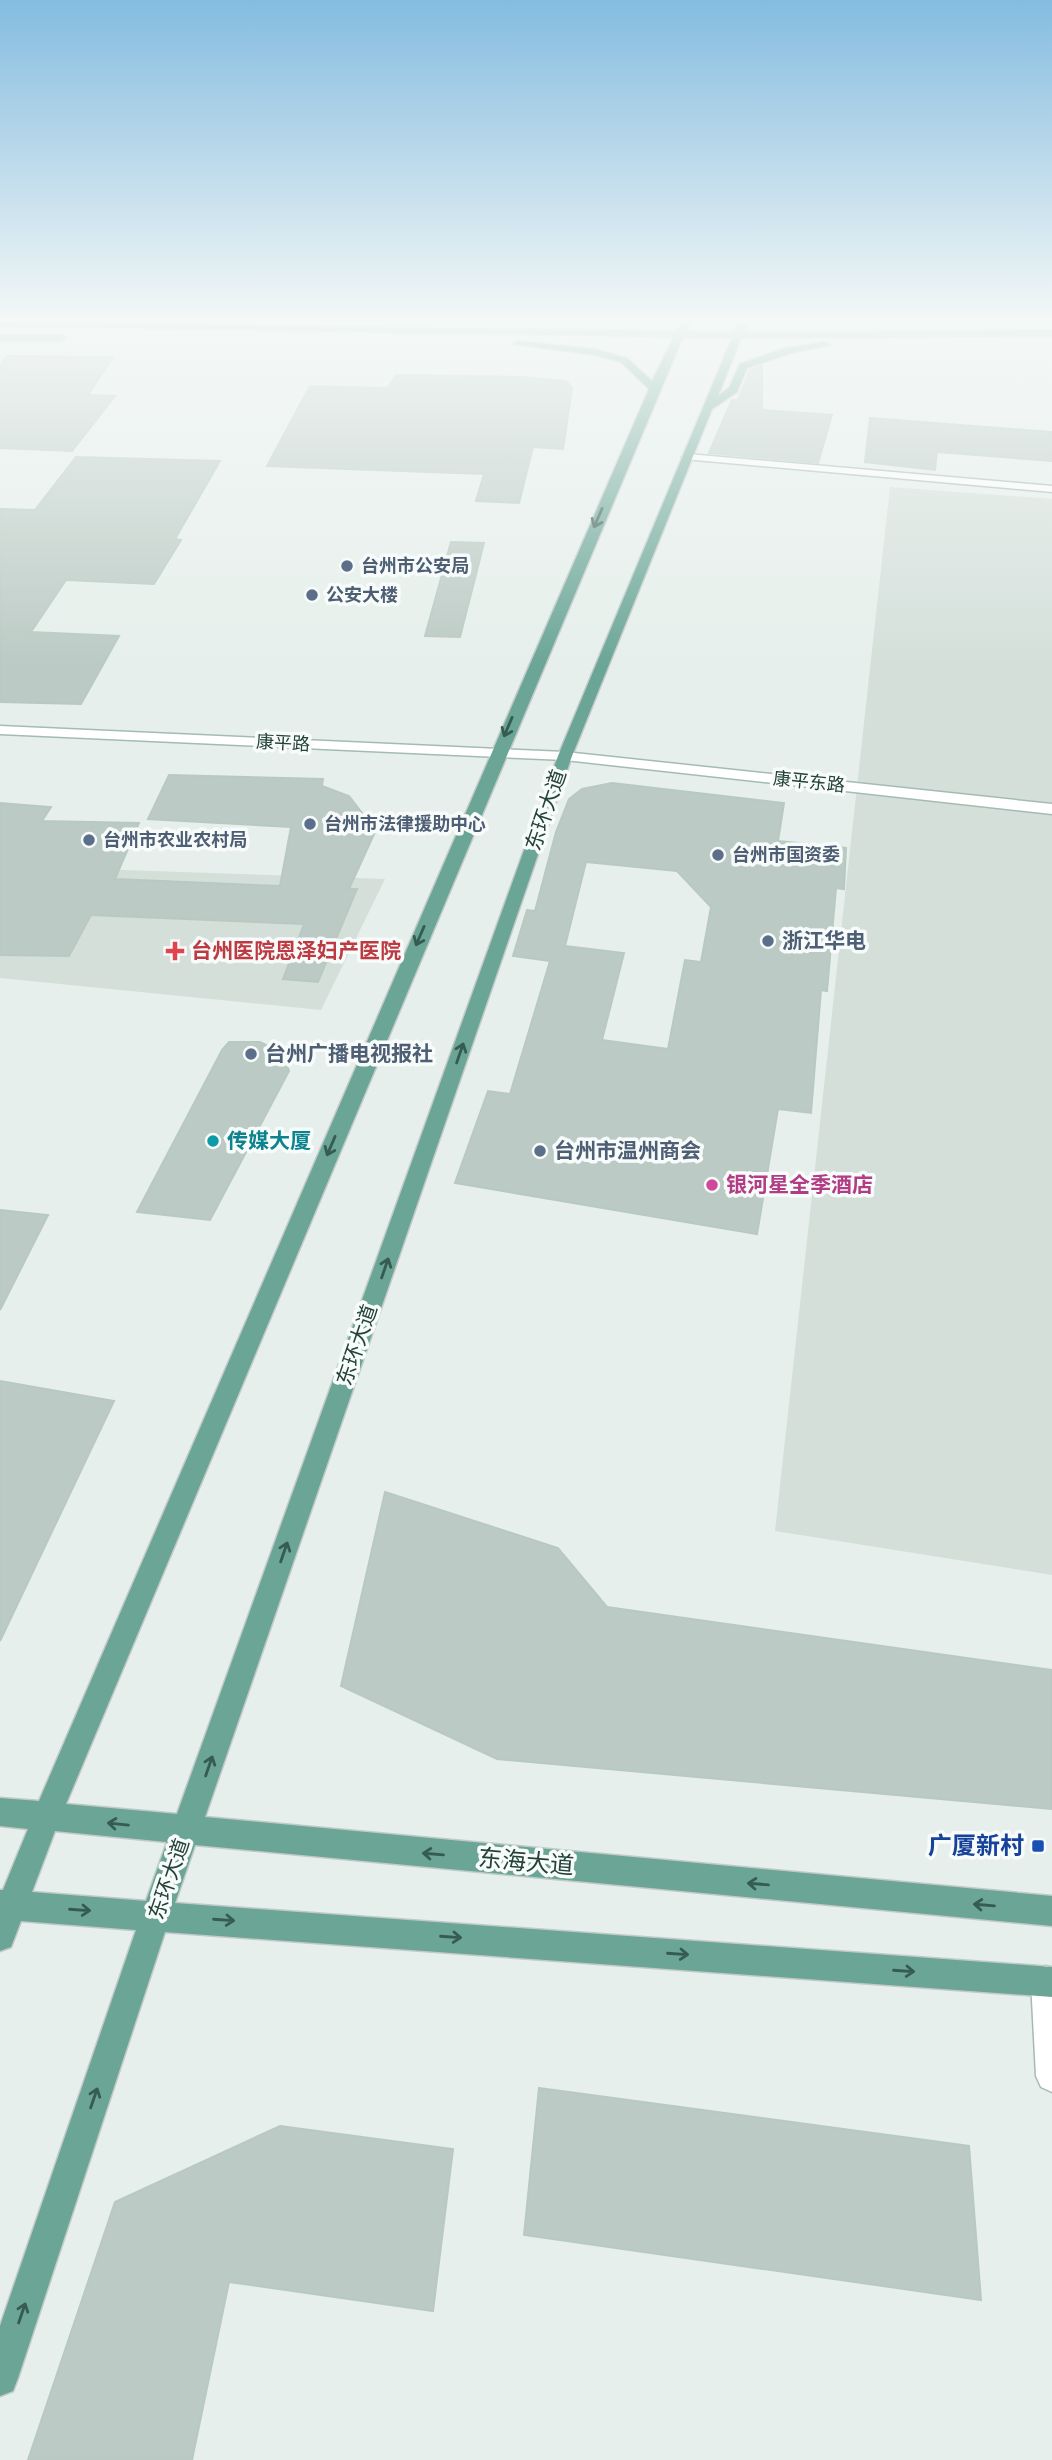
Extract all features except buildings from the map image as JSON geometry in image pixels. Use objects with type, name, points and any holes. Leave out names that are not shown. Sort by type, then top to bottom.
[{"type":"main road","points":[[0,1936],[6,1905],[47,1816],[633,437]]},
{"type":"main road","name":"东环大道","points":[[0,2378],[156,1915],[565,756],[696,437]]},
{"type":"main road","name":"东海大道","points":[[0,1812],[1052,1911]]},
{"type":"main road","points":[[6,1905],[1049,1982]]},
{"type":"street","points":[[688,457],[1052,489]]},
{"type":"street","name":"康平路","points":[[0,730],[565,756]]},
{"type":"street","name":"康平东路","points":[[565,756],[1052,809]]},
{"type":"street","points":[[1049,1982],[1052,2076]]},
{"type":"shaded area","points":[[890,487],[1052,499],[1052,1575],[775,1531]]},
{"type":"shaded area","name":"台州医院恩泽妇产医院","points":[[36,867],[385,879],[321,1010],[0,978],[0,924]]},
{"type":"place","name":"台州市公安局","points":[[347,566]]},
{"type":"place","name":"公安大楼","points":[[312,595]]},
{"type":"place","name":"台州市法律援助中心","points":[[310,824]]},
{"type":"place","name":"台州市农业农村局","points":[[89,840]]},
{"type":"place","name":"台州市国资委","points":[[718,855]]},
{"type":"place","name":"浙江华电","points":[[768,941]]},
{"type":"place","name":"台州医院恩泽妇产医院","points":[[175,951]]},
{"type":"place","name":"台州广播电视报社","points":[[251,1054]]},
{"type":"place","name":"传媒大厦","points":[[213,1141]]},
{"type":"place","name":"台州市温州商会","points":[[540,1151]]},
{"type":"place","name":"银河星全季酒店","points":[[712,1185]]},
{"type":"place","name":"广厦新村","points":[[1038,1846]]}]
